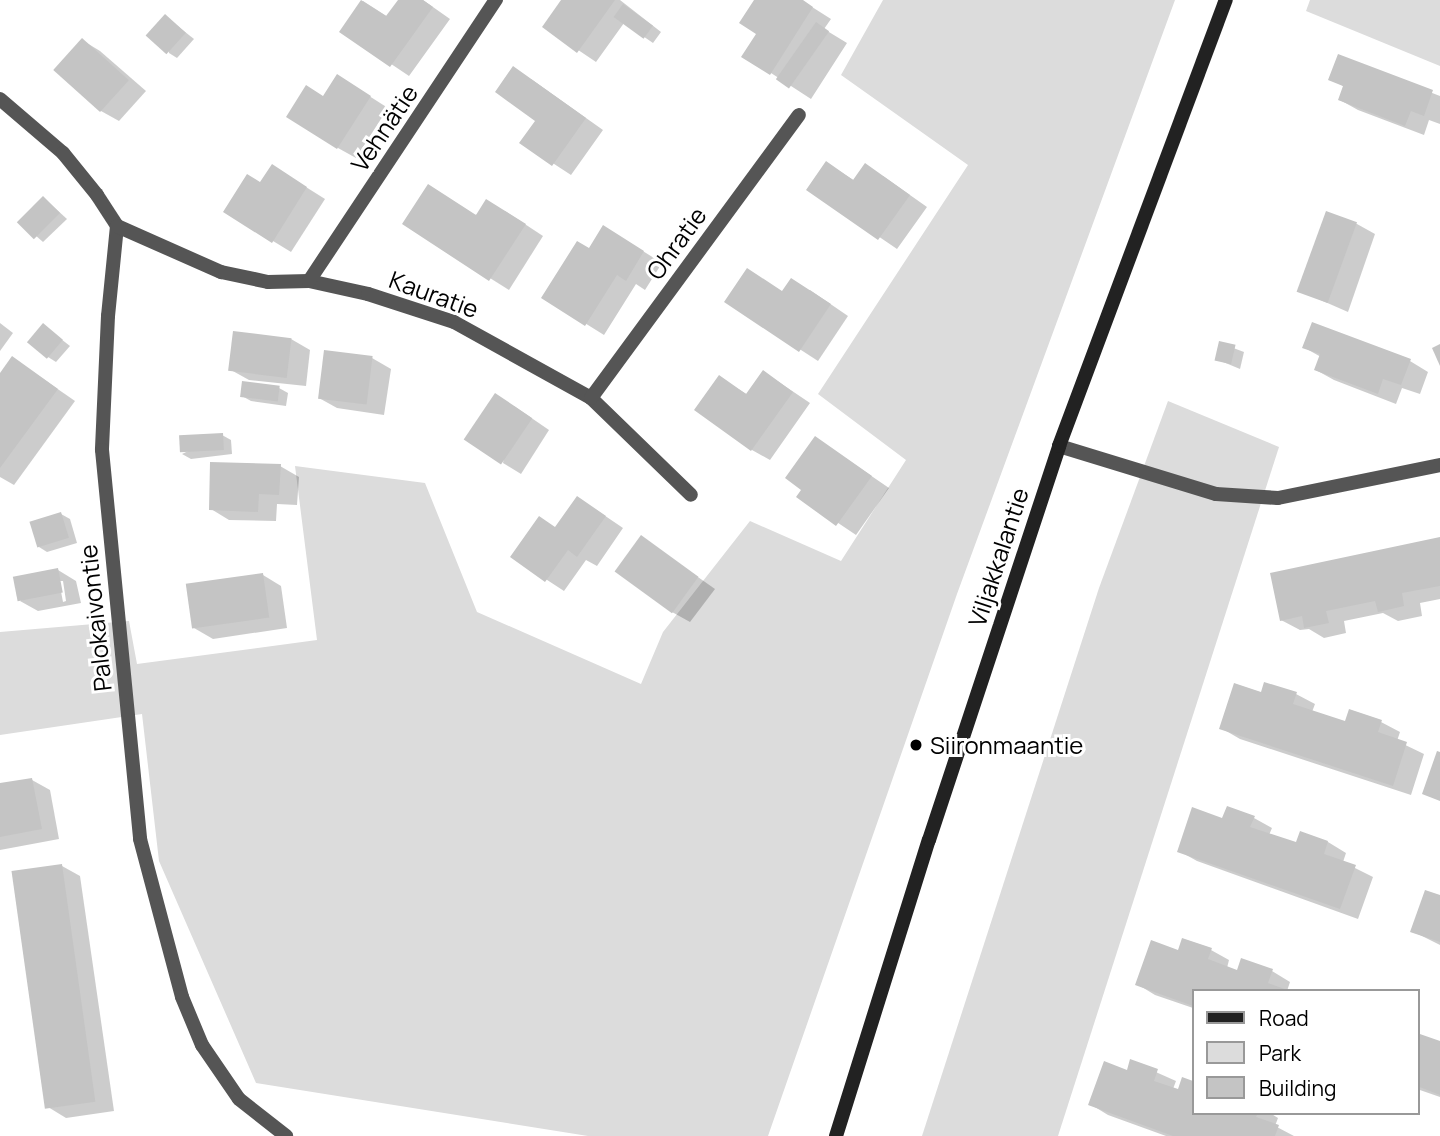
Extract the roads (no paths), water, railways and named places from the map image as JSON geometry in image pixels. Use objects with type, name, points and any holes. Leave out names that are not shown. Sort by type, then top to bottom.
[{"type":"main road","name":"Viljakkalantie","points":[[836,1136],[929,840],[1059,446],[1226,0]]},
{"type":"street","name":"Vehnätie","points":[[309,281],[496,0]]},
{"type":"street","points":[[0,99],[62,153],[97,195],[117,226]]},
{"type":"street","name":"Ohratie","points":[[591,398],[799,115]]},
{"type":"street","name":"Kauratie","points":[[117,226],[221,272],[268,282],[309,281],[368,294],[454,322],[591,398],[691,495]]},
{"type":"street","name":"Palokaivontie","points":[[117,226],[108,316],[102,450],[140,839],[182,997],[202,1045],[239,1099],[286,1136]]},
{"type":"street","points":[[1059,446],[1216,494],[1278,498],[1440,465]]},
{"type":"place","name":"Siironmaantie","points":[[916,745]]}]
